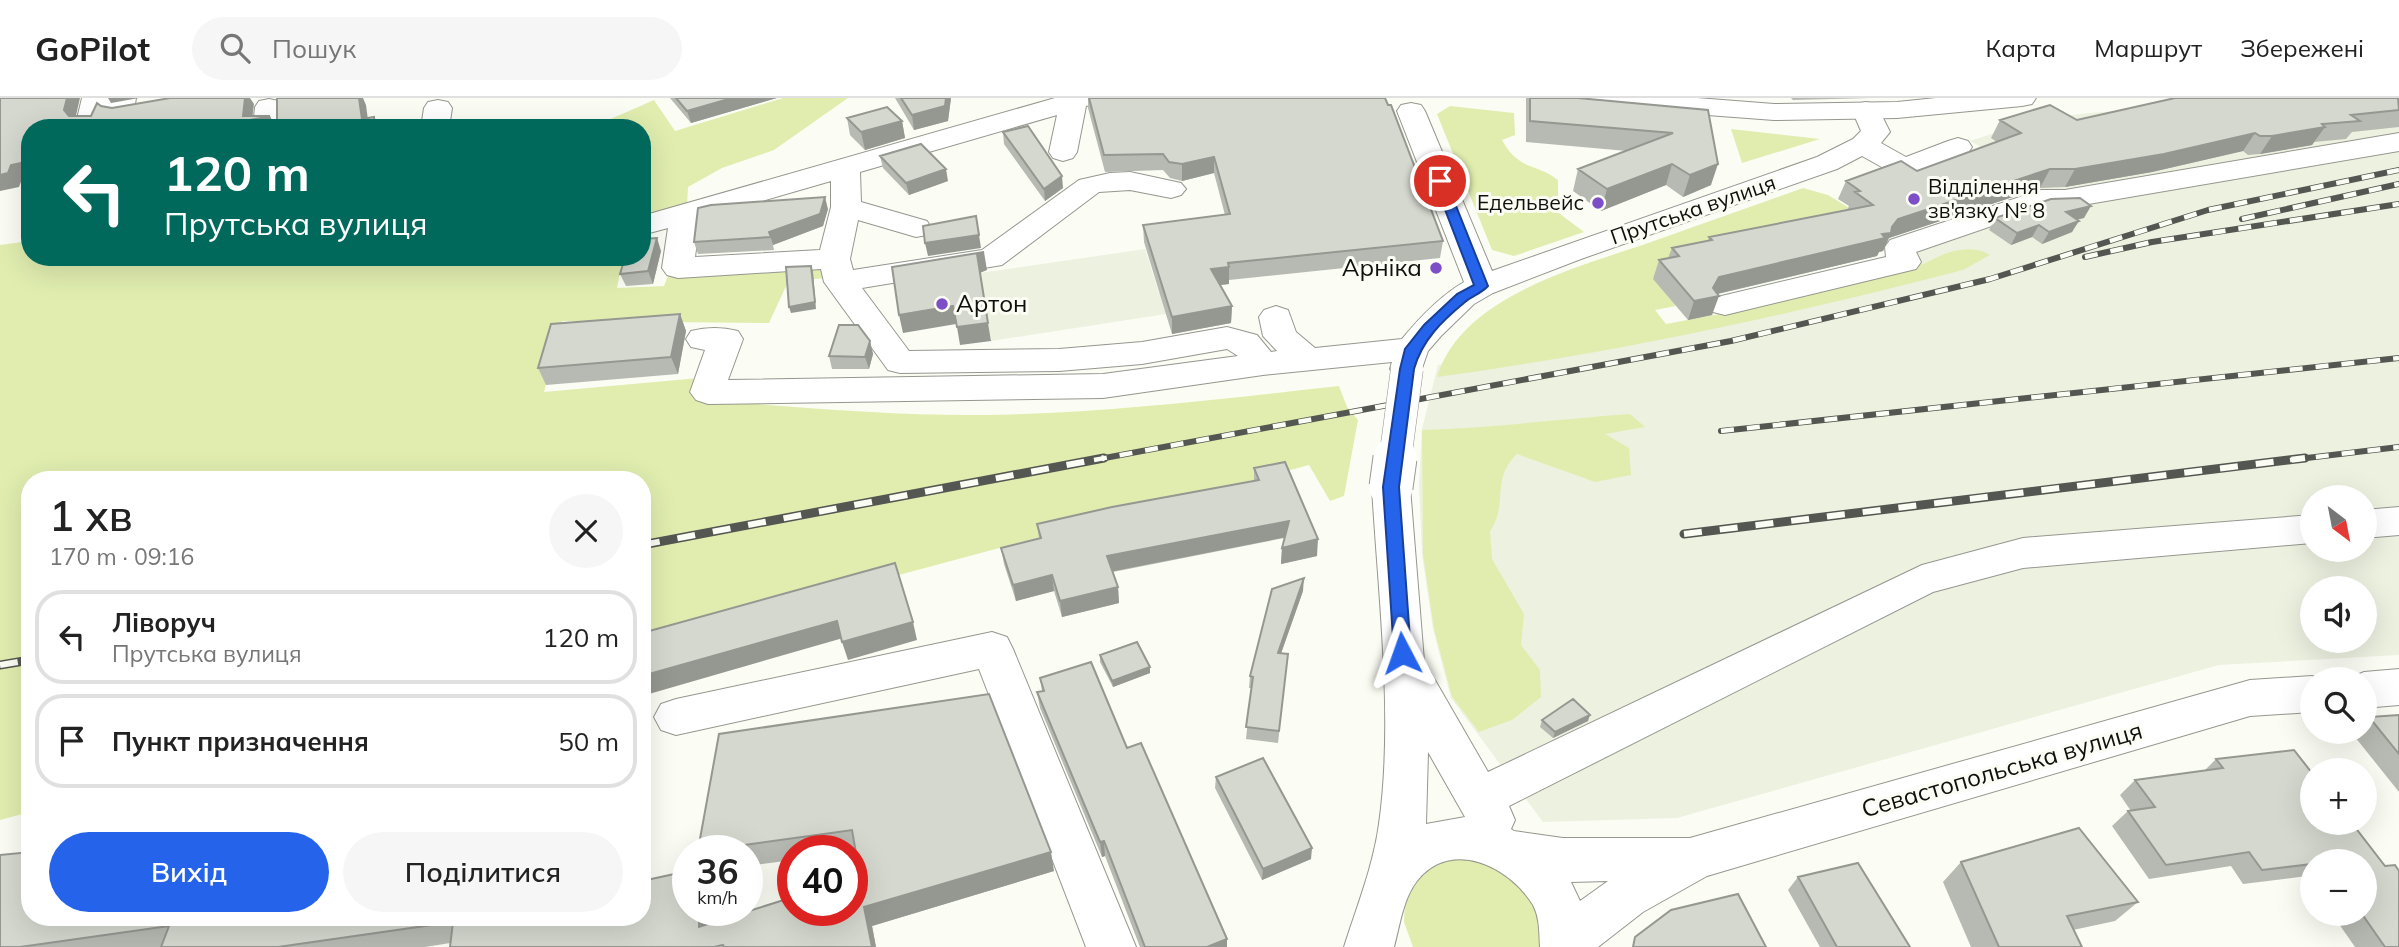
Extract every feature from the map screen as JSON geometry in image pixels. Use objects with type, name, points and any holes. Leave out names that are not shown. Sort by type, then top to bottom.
[{"type":"street","points":[[1587,98],[1653,100],[1774,112],[1866,110],[2022,98]]},
{"type":"street","points":[[1063,152],[1079,101]]},
{"type":"street","points":[[651,223],[1079,101]]},
{"type":"street","points":[[1866,110],[1877,132],[1863,145],[1904,168],[1958,147]]},
{"type":"street","points":[[1411,111],[1482,286]]},
{"type":"street","points":[[1725,305],[1905,262],[1900,253],[1901,247],[2041,199],[2065,200],[2399,142]]},
{"type":"street","name":"Прутська вулиця","points":[[1409,359],[1449,308],[1482,286],[1570,252],[1827,163],[1863,145]]},
{"type":"street","points":[[845,169],[846,207],[837,270],[900,362],[1059,359],[1142,353],[1227,338],[1245,343],[1263,364]]},
{"type":"street","points":[[685,214],[678,268],[837,270],[991,258],[1089,186],[1143,180],[1171,190]]},
{"type":"street","points":[[846,207],[916,228]]},
{"type":"street","points":[[1276,317],[1280,336],[1308,360]]},
{"type":"street","points":[[703,339],[726,339],[708,391],[1103,386],[1308,360],[1409,359],[1391,487],[1407,716],[1403,822],[1389,885],[1384,923],[1391,947]]},
{"type":"street","points":[[2377,523],[2399,521]]},
{"type":"street","points":[[1479,798],[1922,580],[2023,553],[2300,530]]},
{"type":"street","points":[[677,717],[992,649],[1111,947]]},
{"type":"street","points":[[1402,653],[1442,736],[1511,851],[1534,868],[1552,889],[1563,914],[1565,945]]},
{"type":"street","points":[[2377,689],[2399,687]]},
{"type":"street","name":"Севастопольська вулиця","points":[[1695,858],[2250,698],[2300,695]]},
{"type":"street","points":[[1369,947],[1389,885],[1418,850],[1444,840],[1471,839],[1511,851],[1563,860],[1608,862],[1695,858]]},
{"type":"street","points":[[1565,945],[1626,896],[1695,858]]},
{"type":"shaded area","points":[[2300,98],[2399,99],[2399,655],[2219,665],[1677,818],[1543,822],[1451,698],[1433,629],[1422,555],[1419,485],[1422,429],[1438,365],[1667,327],[1921,266],[1913,251],[2053,201],[1984,160],[1995,155],[1970,141],[2037,119]]},
{"type":"shaded area","name":"Артон","points":[[1145,249],[1159,293],[1173,291],[1179,312],[991,341],[980,273]]},
{"type":"green space","points":[[783,98],[848,98],[774,150],[722,168],[688,187],[687,206],[651,227],[651,119],[611,119],[654,100],[675,131]]},
{"type":"green space","points":[[1450,106],[1514,113],[1515,135],[1502,140],[1521,162],[1558,180],[1558,199],[1552,208],[1584,232],[1514,256],[1492,250],[1437,114]]},
{"type":"green space","points":[[1731,129],[1820,139],[1742,163]]},
{"type":"green space","points":[[1803,188],[1828,195],[1851,209],[1653,278],[1676,306],[1655,310],[1666,324],[1735,311],[1926,263],[1958,250],[1983,251],[1990,255],[1963,270],[1767,317],[1570,356],[1437,377],[1450,349],[1471,325],[1497,305],[1527,288],[1591,262]]},
{"type":"green space","points":[[21,242],[21,266],[621,266],[617,288],[664,286],[669,273],[828,261],[825,278],[788,282],[769,323],[562,321],[544,392],[699,378],[705,400],[880,413],[985,415],[1118,408],[1339,386],[1347,407],[1358,420],[1344,496],[1330,501],[1309,465],[651,642],[651,471],[21,471],[21,814],[0,820],[0,245]]},
{"type":"green space","points":[[1630,414],[1645,427],[1605,434],[1629,448],[1631,475],[1595,482],[1517,454],[1504,473],[1496,521],[1490,531],[1492,559],[1524,614],[1521,645],[1540,670],[1541,697],[1512,720],[1479,732],[1452,697],[1434,629],[1423,554],[1422,430]]},
{"type":"green space","points":[[1450,858],[1491,861],[1537,903],[1541,947],[1413,947],[1404,922],[1405,900],[1422,871]]},
{"type":"building","points":[[0,98],[67,98],[64,110],[69,116],[91,116],[97,103],[112,108],[170,98],[245,98],[243,116],[270,116],[255,119],[21,119],[21,163],[11,165],[8,173],[0,175]]},
{"type":"building","points":[[277,98],[359,98],[362,119],[277,119]]},
{"type":"building","points":[[676,98],[732,98],[687,111]]},
{"type":"building","points":[[901,98],[946,98],[945,106],[912,115]]},
{"type":"building","points":[[1089,98],[1385,98],[1388,105],[1391,105],[1443,241],[1228,263],[1229,267],[1211,269],[1232,306],[1172,317],[1143,225],[1230,214],[1214,157],[1182,164],[1169,162],[1163,154],[1104,155]]},
{"type":"building","points":[[1530,98],[1578,98],[1708,110],[1718,164],[1690,175],[1672,164],[1607,189],[1578,169],[1673,133],[1530,121]]},
{"type":"building","points":[[2175,98],[2398,98],[2399,110],[2351,115],[2360,121],[2322,124],[2325,127],[2272,136],[2255,133],[2164,154],[2075,169],[2050,169],[1898,219],[1891,233],[1882,234],[1885,238],[1719,277],[1713,288],[1719,296],[1694,301],[1659,260],[1679,256],[1672,248],[1712,240],[1709,237],[1873,205],[1855,192],[1860,191],[1846,181],[1901,161],[1917,171],[2021,133],[2000,120],[2050,105],[2077,120]]},
{"type":"building","points":[[887,107],[902,121],[861,132],[847,118]]},
{"type":"building","points":[[1028,126],[1062,176],[1044,189],[1003,132]]},
{"type":"building","points":[[921,144],[946,169],[906,183],[880,156]]},
{"type":"building","points":[[825,197],[820,214],[769,232],[771,237],[694,242],[698,208]]},
{"type":"building","points":[[2080,198],[2091,206],[2066,212],[2079,221],[2049,232],[2039,225],[2017,233],[1995,218],[2051,199]]},
{"type":"building","points":[[976,216],[979,235],[925,243],[923,226]]},
{"type":"building","points":[[651,238],[657,238],[651,260]]},
{"type":"building","name":"Артон","points":[[984,252],[977,254],[988,323],[957,327],[953,306],[899,315],[892,267]]},
{"type":"building","points":[[622,266],[649,266],[648,271],[620,274]]},
{"type":"building","points":[[811,266],[815,302],[789,307],[786,267]]},
{"type":"building","points":[[680,314],[671,357],[538,368],[551,324]]},
{"type":"building","points":[[839,325],[858,325],[870,341],[865,357],[829,356]]},
{"type":"building","points":[[1285,462],[1318,539],[1282,548],[1289,521],[1107,556],[1118,587],[1060,601],[1052,575],[1013,585],[1001,548],[1041,538],[1037,524],[1259,480],[1254,468]]},
{"type":"building","points":[[895,563],[913,622],[842,642],[837,621],[651,673],[651,631]]},
{"type":"building","points":[[1304,578],[1278,653],[1288,654],[1279,731],[1246,727],[1253,677],[1250,676],[1272,589]]},
{"type":"building","points":[[1137,642],[1150,667],[1112,681],[1100,655]]},
{"type":"building","points":[[1091,662],[1127,748],[1141,743],[1227,939],[1207,947],[1145,947],[1104,841],[1100,842],[1037,692],[1044,691],[1040,678]]},
{"type":"building","points":[[989,694],[1051,852],[868,906],[868,835],[853,835],[852,830],[816,835],[777,835],[777,840],[763,842],[763,835],[701,835],[719,734]]},
{"type":"building","points":[[1573,699],[1590,715],[1555,732],[1542,720]]},
{"type":"building","points":[[2399,715],[2399,754],[2377,727],[2377,716]]},
{"type":"building","points":[[2294,750],[2300,758],[2300,835],[2361,835],[2372,849],[2300,849],[2300,865],[2262,870],[2249,852],[2166,865],[2128,811],[2155,807],[2135,780],[2223,768],[2216,759]]},
{"type":"building","points":[[1263,758],[1312,848],[1263,869],[1216,777]]},
{"type":"building","points":[[2079,828],[2138,902],[2067,916],[2082,947],[1999,947],[1961,862]]},
{"type":"building","points":[[21,853],[21,926],[169,926],[20,947],[0,947],[0,855]]},
{"type":"building","points":[[2377,856],[2385,866],[2395,865],[2399,871],[2399,947],[2385,947],[2370,926],[2377,926]]},
{"type":"building","points":[[1858,863],[1910,947],[1837,947],[1798,877]]},
{"type":"building","points":[[672,874],[672,926],[763,926],[763,907],[777,902],[777,926],[868,926],[872,947],[450,947],[453,926],[651,926],[651,879]]},
{"type":"building","points":[[1738,894],[1766,947],[1633,947],[1635,937],[1671,910]]},
{"type":"building","points":[[169,926],[425,926],[278,947],[161,947]]},
{"type":"railway","points":[[1094,460],[1731,341],[1990,279],[2208,210],[2399,170]]},
{"type":"railway","points":[[2242,219],[2399,184]]},
{"type":"railway","points":[[2085,257],[2152,242],[2399,204]]},
{"type":"railway","points":[[1721,431],[2399,358]]},
{"type":"railway","points":[[2290,460],[2399,447]]},
{"type":"railway","points":[[651,543],[1104,458]]},
{"type":"railway","points":[[1684,534],[2305,458]]},
{"type":"railway","points":[[0,665],[21,662]]},
{"type":"place","name":"Відділення зв'язку № 8","points":[[1914,199]]},
{"type":"place","name":"Едельвейс","points":[[1598,203]]},
{"type":"place","name":"Арніка","points":[[1436,268]]},
{"type":"place","name":"Артон","points":[[942,304]]},
{"type":"route","points":[[1402,653],[1391,487],[1407,369],[1412,349],[1429,328],[1462,297],[1482,286],[1440,181]]}]
